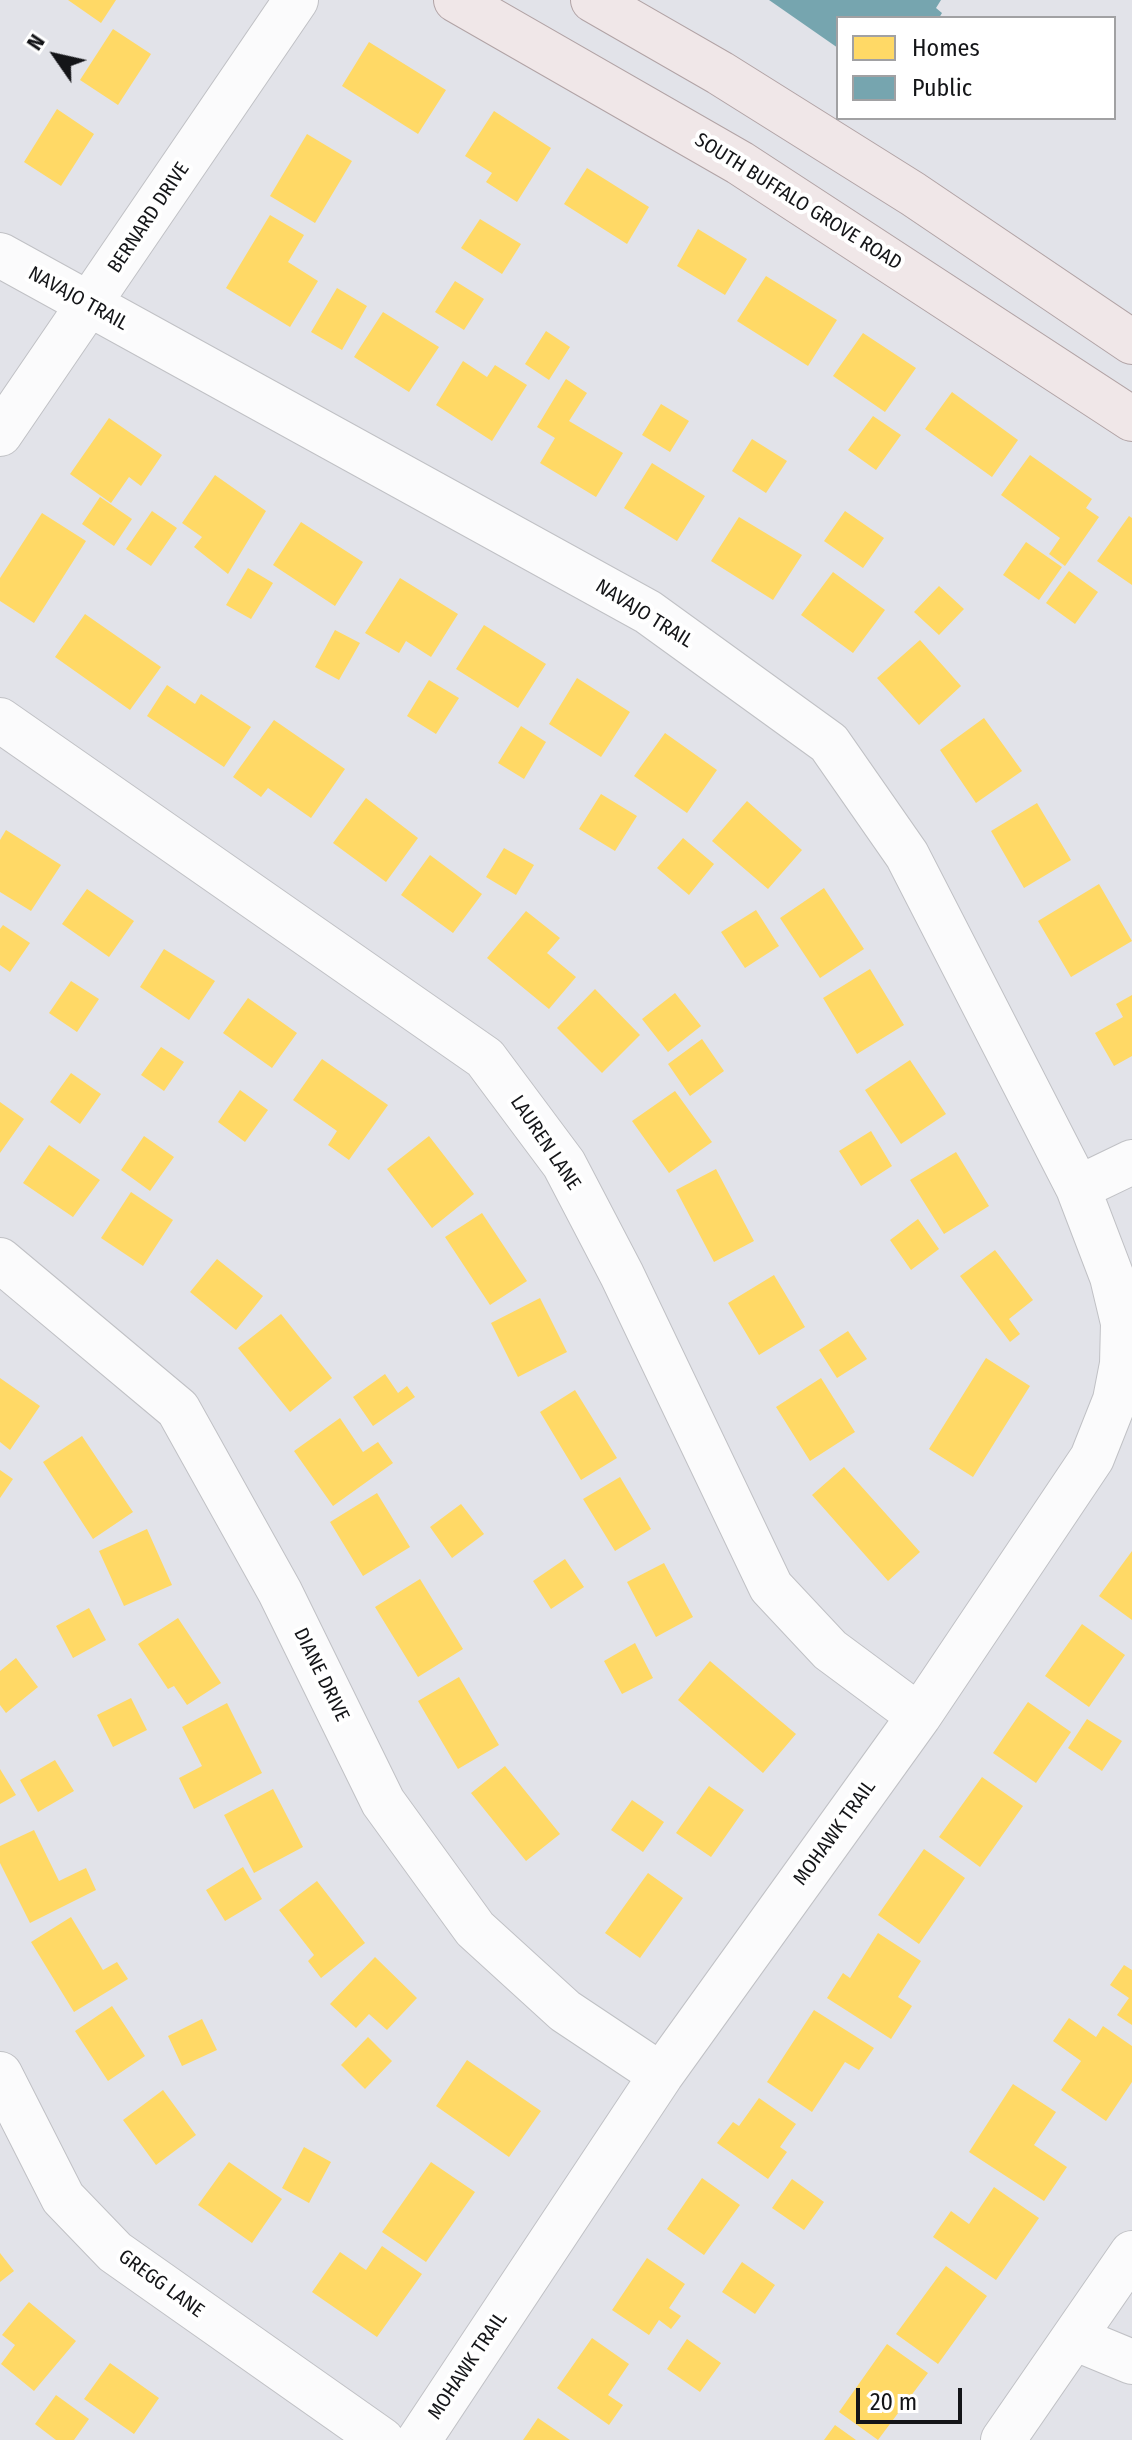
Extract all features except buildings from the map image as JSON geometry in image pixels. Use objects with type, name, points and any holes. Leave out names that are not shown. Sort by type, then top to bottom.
[{"type":"main road","name":"SOUTH BUFFALO GROVE ROAD","points":[[456,0],[740,163],[1132,419]]},
{"type":"main road","points":[[593,0],[720,73],[900,186],[1132,342]]},
{"type":"street","name":"BERNARD DRIVE","points":[[0,434],[296,0]]},
{"type":"street","name":"NAVAJO TRAIL","points":[[0,255],[648,612],[829,743],[907,855],[1078,1188]]},
{"type":"street","name":"LAUREN LANE","points":[[0,720],[485,1058],[564,1164],[771,1587],[830,1650],[919,1716]]},
{"type":"street","points":[[1078,1188],[1132,1162]]},
{"type":"street","name":"MOHAWK TRAIL","points":[[419,2440],[661,2075],[919,1716],[1092,1458],[1115,1400],[1122,1364],[1123,1323],[1112,1277],[1078,1188]]},
{"type":"street","name":"DIANE DRIVE","points":[[0,1260],[178,1409],[280,1592],[383,1802],[475,1929],[565,2011],[661,2075]]},
{"type":"street","name":"GREGG LANE","points":[[0,2074],[63,2198],[115,2252],[382,2440]]},
{"type":"street","points":[[1003,2440],[1132,2253]]},
{"type":"street","points":[[1074,2338],[1132,2362]]}]
